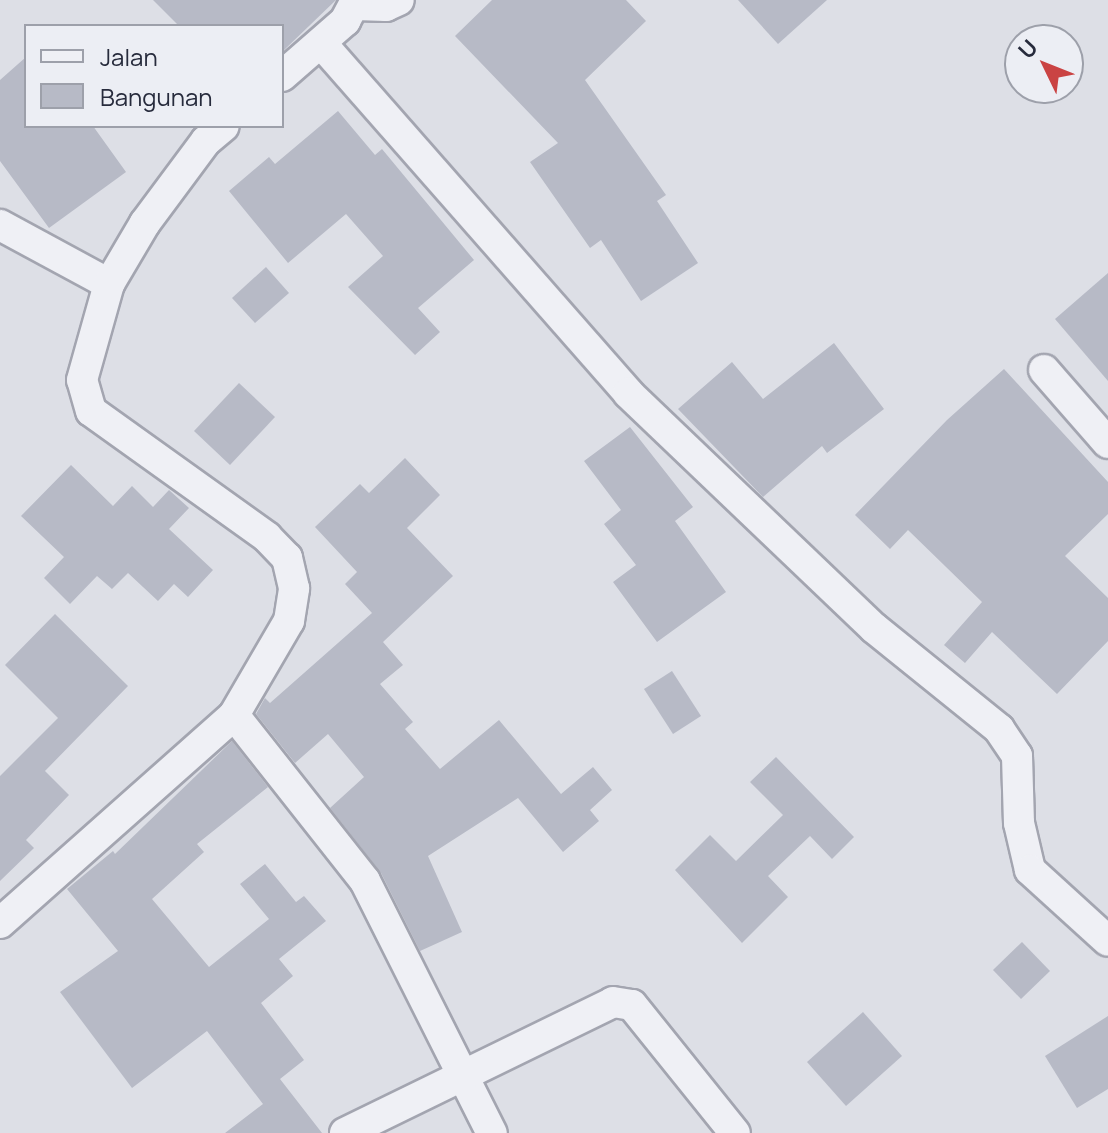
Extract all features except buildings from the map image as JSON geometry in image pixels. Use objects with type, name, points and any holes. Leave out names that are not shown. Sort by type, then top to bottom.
[{"type":"street","points":[[284,74],[321,43],[356,2],[386,6],[399,0]]},
{"type":"street","points":[[321,43],[628,393],[874,628],[999,729],[1017,756],[1019,823],[1030,870],[1108,941]]},
{"type":"street","points":[[0,923],[234,715],[289,621],[294,588],[287,558],[267,537],[91,411],[82,380],[109,284],[145,223],[206,141],[222,128]]},
{"type":"street","points":[[0,225],[109,284]]},
{"type":"street","points":[[1044,370],[1108,443]]},
{"type":"street","points":[[234,715],[365,881],[492,1133]]},
{"type":"street","points":[[345,1133],[463,1072],[613,1002],[632,1005],[735,1133]]}]
